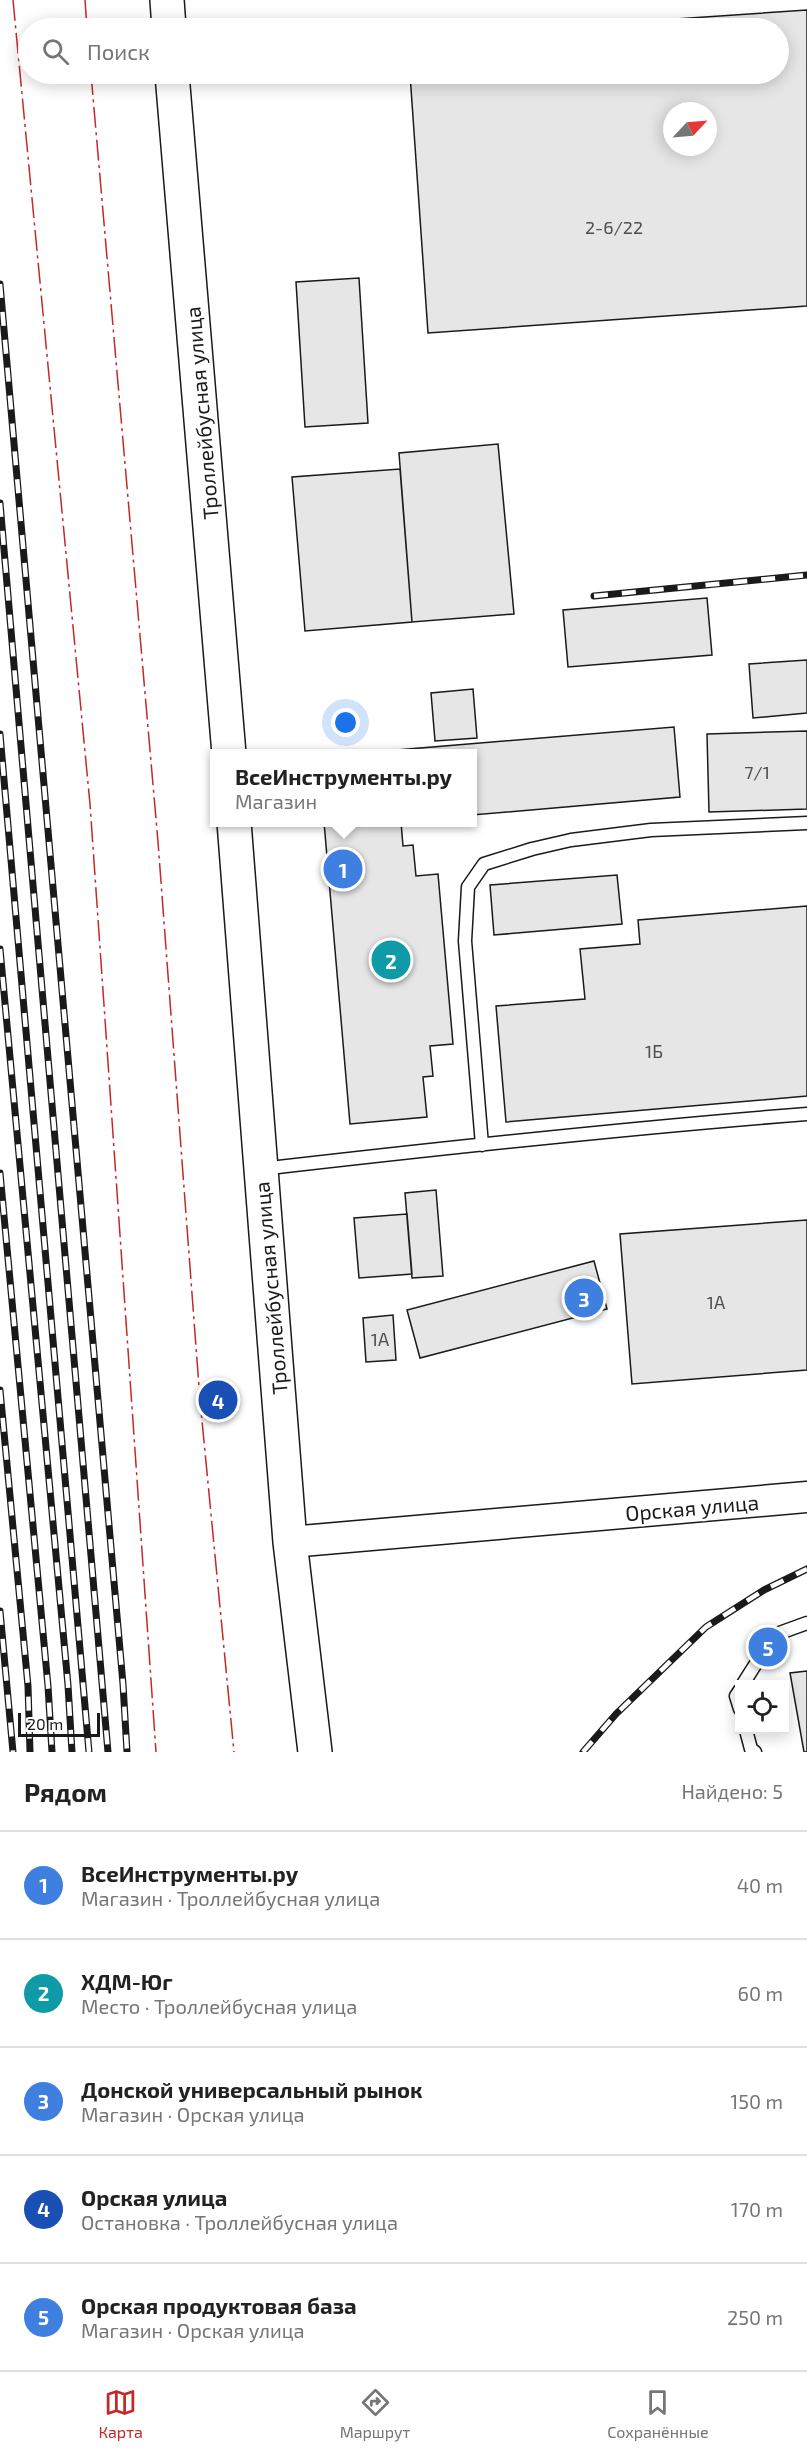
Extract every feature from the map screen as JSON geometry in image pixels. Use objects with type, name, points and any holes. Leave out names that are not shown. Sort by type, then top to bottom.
[{"type":"main road","points":[[167,0],[168,18]]},
{"type":"main road","name":"Троллейбусная улица","points":[[173,84],[229,749]]},
{"type":"main road","name":"Троллейбусная улица","points":[[234,827],[290,1542],[315,1752]]},
{"type":"street","name":"Орская улица","points":[[290,1542],[807,1497]]},
{"type":"lane","points":[[482,1145],[465,941],[468,887],[484,864],[571,840],[651,830],[807,823]]},
{"type":"lane","points":[[260,1169],[693,1123],[807,1114]]},
{"type":"lane","points":[[746,1680],[774,1635],[807,1623]]},
{"type":"lane","points":[[747,1734],[755,1752]]},
{"type":"building","points":[[807,10],[807,306],[428,333],[411,84],[789,84],[789,18],[689,18]]},
{"type":"building","points":[[359,278],[368,423],[305,427],[296,282]]},
{"type":"building","points":[[498,444],[514,614],[412,622],[399,453]]},
{"type":"building","points":[[400,469],[412,622],[305,631],[292,477]]},
{"type":"building","points":[[707,598],[712,655],[568,667],[563,610]]},
{"type":"building","points":[[807,660],[807,713],[753,718],[749,664]]},
{"type":"building","points":[[473,689],[477,738],[435,741],[431,693]]},
{"type":"building","points":[[674,727],[680,797],[477,815],[477,749],[409,749]]},
{"type":"building","points":[[807,731],[807,809],[709,812],[707,734]]},
{"type":"building","points":[[324,827],[401,827],[403,846],[413,845],[416,876],[438,874],[453,1044],[430,1046],[433,1076],[423,1077],[427,1117],[350,1124]]},
{"type":"building","points":[[617,875],[622,924],[494,935],[490,885]]},
{"type":"building","points":[[807,906],[807,1096],[506,1122],[496,1006],[585,999],[580,949],[640,944],[638,920]]},
{"type":"building","points":[[436,1190],[443,1276],[412,1278],[405,1193]]},
{"type":"building","points":[[407,1214],[412,1274],[359,1278],[354,1218]]},
{"type":"building","points":[[807,1220],[807,1370],[632,1384],[620,1234]]},
{"type":"building","points":[[594,1261],[607,1309],[420,1358],[407,1310]]},
{"type":"building","points":[[393,1315],[396,1360],[366,1362],[363,1318]]},
{"type":"building","points":[[807,1671],[807,1752],[804,1752],[790,1673]]},
{"type":"railway","points":[[0,284],[123,1684],[127,1752]]},
{"type":"railway","points":[[0,503],[108,1752]]},
{"type":"railway","points":[[594,596],[807,575]]},
{"type":"railway","points":[[0,734],[89,1752]]},
{"type":"railway","points":[[0,949],[68,1685],[72,1752]]},
{"type":"railway","points":[[0,1173],[48,1686],[52,1752]]},
{"type":"railway","points":[[0,1390],[28,1686],[30,1752]]},
{"type":"railway","points":[[583,1752],[616,1714],[706,1627],[764,1590],[807,1569]]},
{"type":"railway","points":[[0,1611],[13,1752]]},
{"type":"power","points":[[13,0],[18,52]]},
{"type":"power","points":[[85,0],[86,18]]},
{"type":"power","points":[[21,84],[90,804],[156,1752]]},
{"type":"power","points":[[92,84],[158,842],[200,1400],[234,1752]]},
{"type":"place","name":"ВсеИнструменты.ру","points":[[343,869]]},
{"type":"place","name":"ХДМ-Юг","points":[[391,960]]},
{"type":"place","name":"Донской универсальный рынок","points":[[584,1298]]},
{"type":"place","name":"Орская улица","points":[[218,1400]]},
{"type":"place","name":"Орская продуктовая база","points":[[768,1647]]}]
